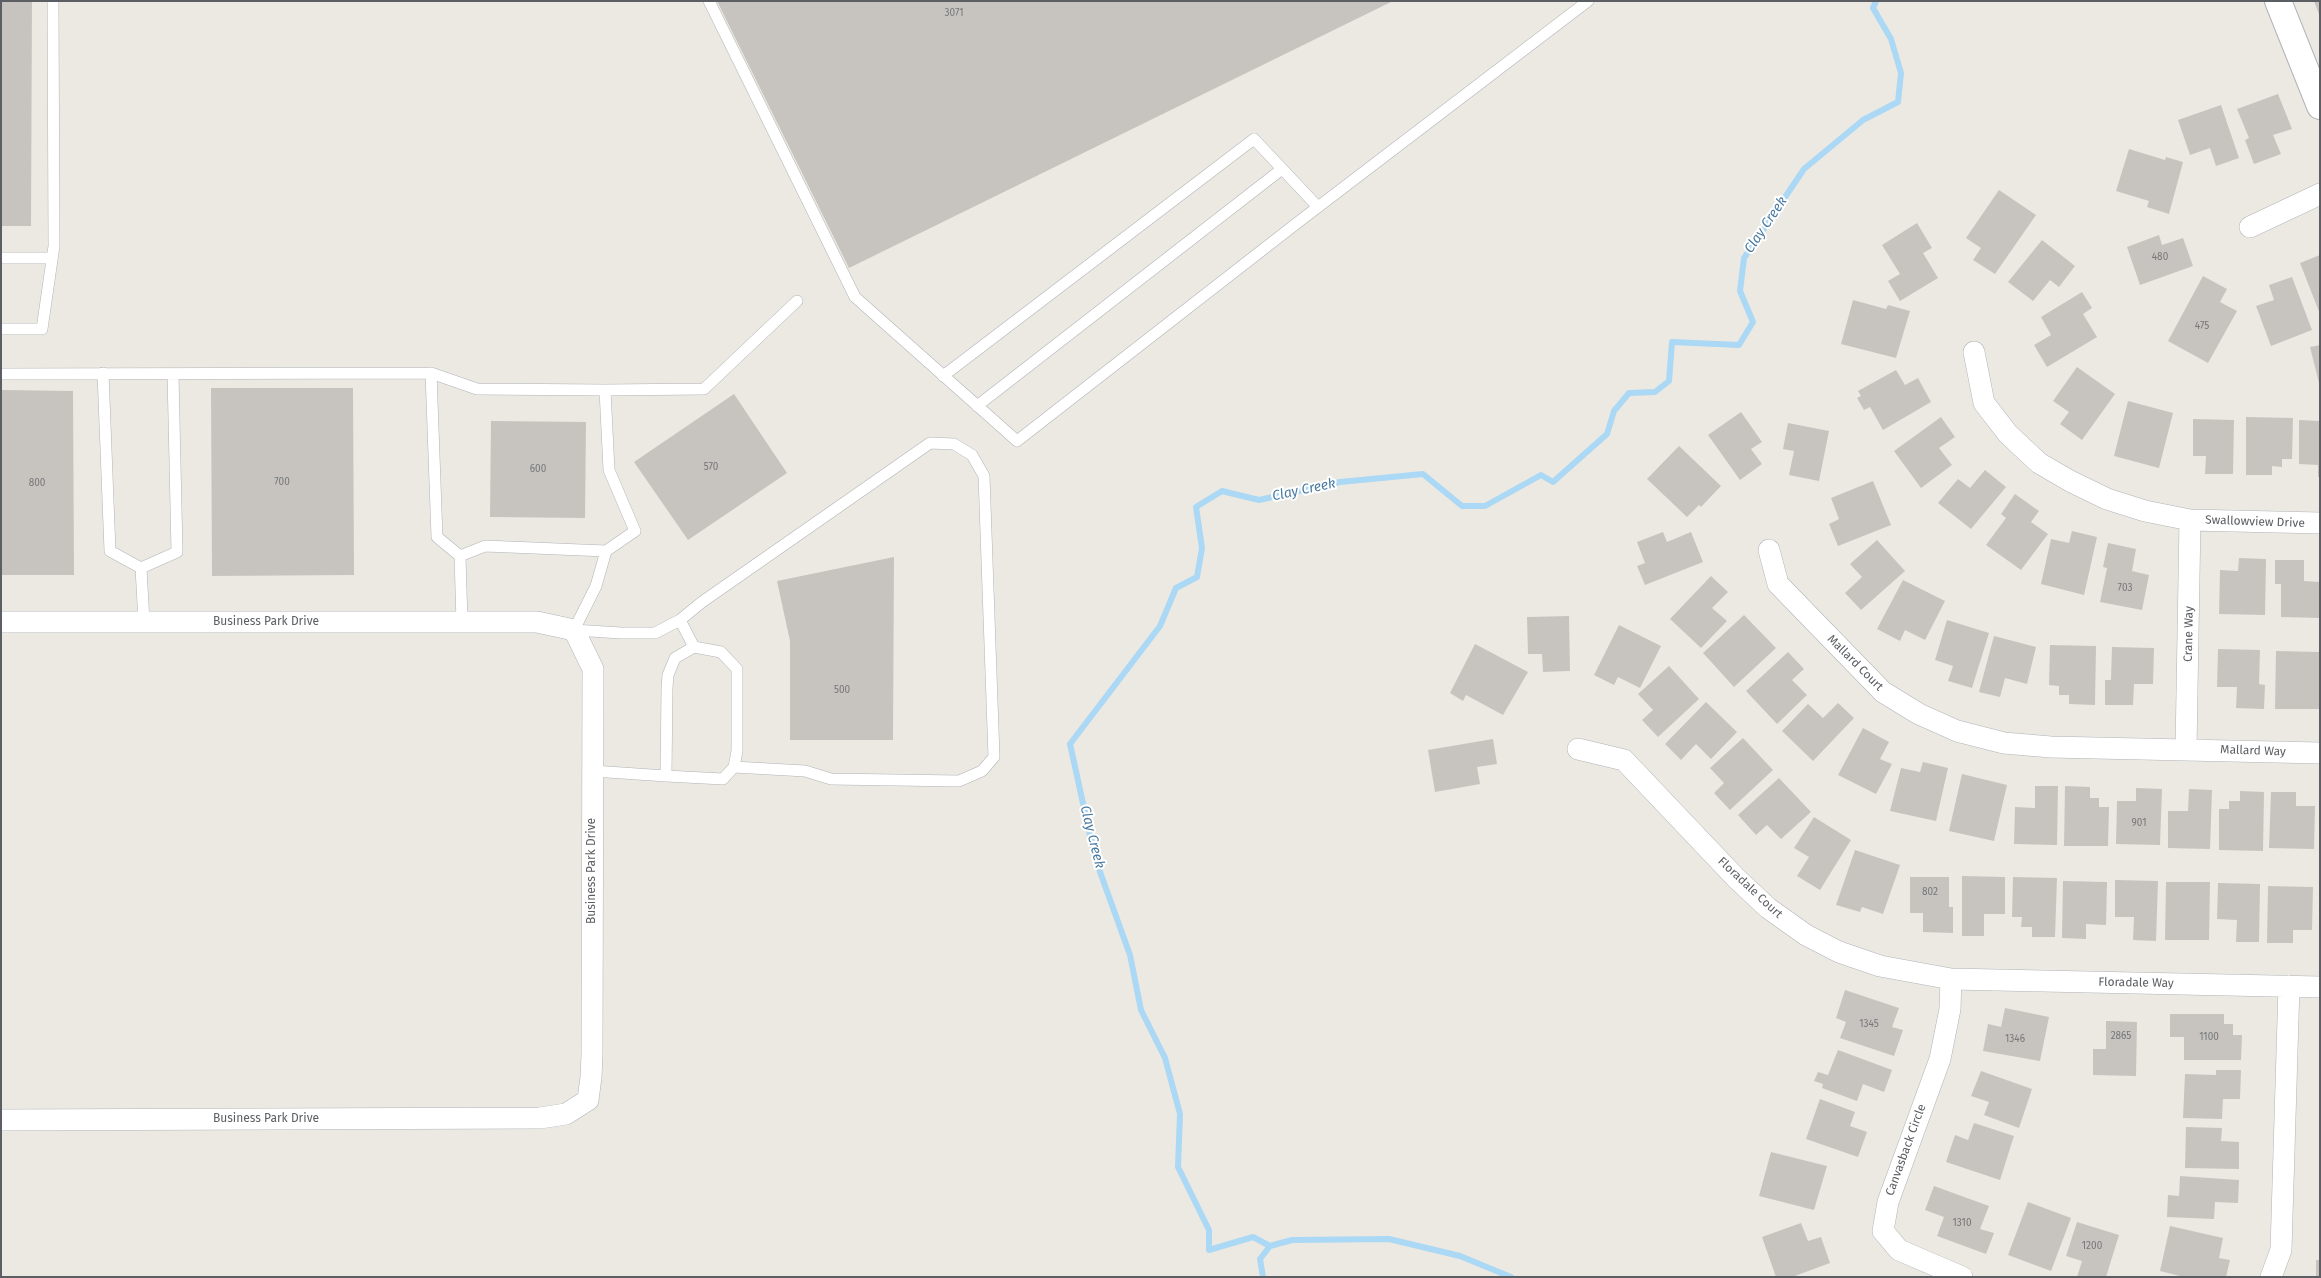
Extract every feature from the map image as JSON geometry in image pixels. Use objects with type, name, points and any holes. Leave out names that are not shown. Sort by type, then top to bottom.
[{"type":"street","points":[[2278,1],[2320,106]]},
{"type":"street","points":[[2250,227],[2320,194]]},
{"type":"street","name":"Swallowview Drive","points":[[1974,352],[1984,403],[2008,434],[2039,462],[2070,481],[2107,499],[2145,511],[2190,520],[2320,524]]},
{"type":"street","name":"Crane Way","points":[[2186,749],[2190,520]]},
{"type":"street","name":"Mallard Court","points":[[1769,550],[1778,584],[1883,692],[1919,714],[1957,731],[2004,743],[2051,747],[2186,749]]},
{"type":"street","name":"Business Park Drive","points":[[1,622],[537,622],[574,630],[593,669],[592,1077],[588,1100],[566,1114],[530,1118],[1,1120]]},
{"type":"street","name":"Floradale Court","points":[[1578,749],[1624,760],[1736,878],[1768,908],[1806,935],[1839,952],[1880,966],[1952,978]]},
{"type":"street","name":"Mallard Way","points":[[2186,749],[2320,753]]},
{"type":"street","name":"Floradale Way","points":[[1952,978],[2320,987]]},
{"type":"street","name":"Canvasback Circle","points":[[1952,978],[1950,1009],[1940,1059],[1888,1202],[1883,1231],[1899,1250],[1962,1277]]},
{"type":"street","points":[[2271,1277],[2281,1250],[2289,986]]},
{"type":"lane","points":[[1,329],[42,329],[54,246],[53,1]]},
{"type":"lane","points":[[709,1],[855,297],[1017,441],[1318,207],[1588,1]]},
{"type":"lane","points":[[943,376],[1254,139],[1318,207]]},
{"type":"lane","points":[[977,406],[1282,169]]},
{"type":"lane","points":[[1,258],[52,258]]},
{"type":"lane","points":[[1,374],[431,373],[477,389],[704,389],[797,301]]},
{"type":"lane","points":[[103,373],[110,551],[141,568]]},
{"type":"lane","points":[[431,373],[436,537],[460,556],[462,622]]},
{"type":"lane","points":[[141,568],[177,552],[173,374]]},
{"type":"lane","points":[[460,556],[485,546],[606,551],[635,532],[609,470],[605,390]]},
{"type":"lane","points":[[606,551],[596,586],[574,630],[655,633],[680,620],[709,597],[930,443],[954,444],[972,455],[984,476],[994,757],[982,771],[959,781],[831,779],[805,771],[734,767]]},
{"type":"lane","points":[[141,568],[144,622]]},
{"type":"lane","points":[[680,620],[694,647]]},
{"type":"lane","points":[[592,772],[666,776],[723,779],[734,767],[737,751],[737,669],[721,652],[694,647],[675,658],[668,675],[666,776]]},
{"type":"building","points":[[1,1],[32,1],[31,226],[1,226]]},
{"type":"building","points":[[717,1],[1393,1],[849,268]]},
{"type":"building","points":[[2314,1],[2320,1],[2320,17]]},
{"type":"building","points":[[2278,94],[2292,129],[2273,135],[2281,154],[2254,164],[2245,140],[2249,138],[2237,109]]},
{"type":"building","points":[[2221,105],[2239,158],[2216,166],[2210,148],[2190,155],[2178,120]]},
{"type":"building","points":[[2129,149],[2165,160],[2166,157],[2183,162],[2169,214],[2147,207],[2149,201],[2116,191]]},
{"type":"building","points":[[1999,190],[2036,215],[1995,274],[1973,260],[1981,248],[1966,238]]},
{"type":"building","points":[[1917,223],[1932,248],[1923,253],[1938,278],[1900,301],[1888,281],[1900,274],[1882,245]]},
{"type":"building","points":[[2159,235],[2162,245],[2183,238],[2193,266],[2140,285],[2127,247]]},
{"type":"building","points":[[2042,240],[2075,266],[2059,287],[2050,280],[2033,301],[2008,282]]},
{"type":"building","points":[[2320,255],[2320,314],[2300,263]]},
{"type":"building","points":[[2203,276],[2227,289],[2220,302],[2237,311],[2208,363],[2168,341]]},
{"type":"building","points":[[2292,277],[2312,330],[2271,346],[2256,306],[2274,300],[2269,285]]},
{"type":"building","points":[[2082,292],[2092,308],[2083,314],[2097,337],[2047,367],[2034,345],[2051,335],[2041,317]]},
{"type":"building","points":[[1853,300],[1886,309],[1888,305],[1910,311],[1896,358],[1841,344]]},
{"type":"building","points":[[2320,345],[2320,383],[2319,383],[2310,347]]},
{"type":"building","points":[[2077,367],[2115,394],[2082,440],[2060,424],[2069,412],[2053,401]]},
{"type":"building","points":[[1896,370],[1905,385],[1918,378],[1931,402],[1883,430],[1870,407],[1864,410],[1857,398],[1861,396],[1858,391]]},
{"type":"building","points":[[211,388],[353,388],[354,575],[212,576]]},
{"type":"building","points":[[1,390],[73,391],[74,575],[1,575]]},
{"type":"building","points":[[734,394],[787,473],[688,540],[634,462]]},
{"type":"building","points":[[2128,401],[2173,413],[2159,468],[2114,456]]},
{"type":"building","points":[[1741,412],[1762,442],[1751,449],[1762,464],[1740,480],[1708,435]]},
{"type":"building","points":[[1941,417],[1955,437],[1939,448],[1952,465],[1921,488],[1894,451]]},
{"type":"building","points":[[2246,417],[2293,418],[2292,459],[2282,459],[2282,467],[2272,466],[2272,475],[2246,475]]},
{"type":"building","points":[[2193,419],[2234,420],[2233,474],[2205,474],[2206,456],[2193,456]]},
{"type":"building","points":[[2299,420],[2320,421],[2320,477],[2318,477],[2318,465],[2299,464]]},
{"type":"building","points":[[491,421],[586,422],[585,518],[490,517]]},
{"type":"building","points":[[1788,423],[1829,431],[1819,481],[1789,475],[1794,451],[1783,449]]},
{"type":"building","points":[[1679,446],[1721,486],[1701,507],[1699,505],[1687,517],[1647,479]]},
{"type":"building","points":[[1985,470],[2006,487],[1971,529],[1938,503],[1958,479],[1970,488]]},
{"type":"building","points":[[1873,481],[1891,525],[1838,546],[1829,524],[1839,519],[1831,498]]},
{"type":"building","points":[[2015,494],[2039,511],[2031,522],[2048,534],[2021,570],[1986,545],[2006,518],[2001,514]]},
{"type":"building","points":[[2072,531],[2097,537],[2084,595],[2041,584],[2051,539],[2069,543]]},
{"type":"building","points":[[1663,532],[1667,542],[1691,532],[1703,562],[1645,585],[1637,566],[1645,563],[1637,542]]},
{"type":"building","points":[[1877,540],[1905,571],[1861,610],[1845,593],[1862,577],[1850,564]]},
{"type":"building","points":[[2108,543],[2136,549],[2132,571],[2149,575],[2142,610],[2100,602],[2107,568],[2103,567]]},
{"type":"building","points":[[894,557],[893,740],[790,740],[790,641],[777,581]]},
{"type":"building","points":[[2239,558],[2266,559],[2265,615],[2219,614],[2220,570],[2238,571]]},
{"type":"building","points":[[2275,560],[2304,560],[2304,581],[2320,582],[2320,618],[2281,617],[2281,584],[2275,584]]},
{"type":"building","points":[[1711,576],[1728,592],[1712,608],[1727,621],[1701,648],[1670,619]]},
{"type":"building","points":[[1903,580],[1945,601],[1925,640],[1905,630],[1900,641],[1877,629]]},
{"type":"building","points":[[1744,615],[1776,648],[1734,687],[1703,653]]},
{"type":"building","points":[[1569,616],[1570,671],[1543,672],[1542,654],[1528,654],[1527,617]]},
{"type":"building","points":[[1947,620],[1989,633],[1972,688],[1948,681],[1953,666],[1935,660]]},
{"type":"building","points":[[1619,625],[1661,646],[1640,688],[1618,677],[1614,685],[1594,675]]},
{"type":"building","points":[[1994,636],[2036,647],[2027,684],[2005,678],[2000,697],[1979,692]]},
{"type":"building","points":[[1475,644],[1528,672],[1503,715],[1466,695],[1463,701],[1450,693]]},
{"type":"building","points":[[2050,645],[2096,646],[2095,705],[2069,704],[2069,695],[2059,695],[2059,686],[2049,685]]},
{"type":"building","points":[[2112,647],[2154,648],[2153,684],[2134,684],[2133,705],[2105,705],[2105,680],[2111,680]]},
{"type":"building","points":[[2218,649],[2260,650],[2259,684],[2265,685],[2264,709],[2236,708],[2237,687],[2217,687]]},
{"type":"building","points":[[2276,651],[2320,652],[2320,709],[2275,709]]},
{"type":"building","points":[[1788,652],[1804,669],[1792,680],[1807,695],[1777,724],[1746,691]]},
{"type":"building","points":[[1669,666],[1699,699],[1658,737],[1642,720],[1653,710],[1638,694]]},
{"type":"building","points":[[1706,702],[1737,732],[1711,759],[1696,744],[1681,760],[1665,744]]},
{"type":"building","points":[[1838,703],[1854,718],[1813,761],[1782,731],[1808,704],[1823,718]]},
{"type":"building","points":[[1863,728],[1889,742],[1880,759],[1892,764],[1876,794],[1838,775]]},
{"type":"building","points":[[1743,738],[1773,770],[1730,810],[1714,793],[1724,783],[1710,768]]},
{"type":"building","points":[[1493,739],[1497,764],[1477,767],[1480,784],[1435,792],[1428,750]]},
{"type":"building","points":[[1923,762],[1948,768],[1936,821],[1890,811],[1901,768],[1920,772]]},
{"type":"building","points":[[1962,774],[2007,785],[1994,841],[1949,831]]},
{"type":"building","points":[[1779,778],[1811,812],[1781,839],[1767,825],[1756,835],[1738,815]]},
{"type":"building","points":[[2035,786],[2058,786],[2057,845],[2014,844],[2015,807],[2035,808]]},
{"type":"building","points":[[2065,786],[2090,787],[2090,798],[2099,798],[2099,807],[2109,807],[2108,846],[2064,846]]},
{"type":"building","points":[[2136,788],[2162,789],[2160,845],[2116,844],[2117,801],[2136,801]]},
{"type":"building","points":[[2189,789],[2212,790],[2210,849],[2168,848],[2168,811],[2188,811]]},
{"type":"building","points":[[2240,791],[2264,792],[2263,851],[2219,850],[2219,809],[2229,809],[2229,801],[2240,801]]},
{"type":"building","points":[[2271,792],[2296,792],[2296,806],[2315,806],[2314,849],[2269,848]]},
{"type":"building","points":[[1814,817],[1851,840],[1820,890],[1797,876],[1809,857],[1794,848]]},
{"type":"building","points":[[1855,850],[1900,865],[1883,914],[1862,907],[1860,912],[1836,905]]},
{"type":"building","points":[[1962,876],[2005,877],[2005,914],[1984,914],[1984,936],[1962,936]]},
{"type":"building","points":[[1910,877],[1949,877],[1949,907],[1953,907],[1953,933],[1923,932],[1923,913],[1910,913]]},
{"type":"building","points":[[2013,877],[2057,878],[2055,937],[2032,937],[2032,927],[2021,927],[2022,917],[2012,917]]},
{"type":"building","points":[[2115,880],[2158,881],[2156,941],[2133,940],[2134,917],[2115,917]]},
{"type":"building","points":[[2063,881],[2107,882],[2106,925],[2086,924],[2086,939],[2062,938]]},
{"type":"building","points":[[2166,882],[2210,882],[2209,940],[2165,940]]},
{"type":"building","points":[[2218,883],[2260,884],[2259,942],[2236,942],[2237,920],[2217,919]]},
{"type":"building","points":[[2268,886],[2313,887],[2312,930],[2293,930],[2293,943],[2267,943]]},
{"type":"building","points":[[1845,990],[1899,1008],[1892,1027],[1903,1030],[1894,1056],[1840,1038],[1846,1022],[1836,1018]]},
{"type":"building","points":[[2005,1008],[2049,1017],[2040,1061],[1983,1051],[1988,1024],[2001,1027]]},
{"type":"building","points":[[2170,1014],[2224,1014],[2224,1024],[2233,1024],[2233,1035],[2242,1035],[2241,1060],[2184,1060],[2184,1037],[2170,1037]]},
{"type":"building","points":[[2106,1021],[2137,1022],[2136,1076],[2093,1075],[2093,1049],[2106,1049]]},
{"type":"building","points":[[1838,1050],[1892,1070],[1884,1092],[1863,1084],[1857,1101],[1822,1088],[1823,1084],[1814,1081],[1818,1072],[1828,1075]]},
{"type":"building","points":[[2216,1070],[2241,1070],[2240,1099],[2223,1099],[2222,1119],[2183,1118],[2185,1074],[2216,1075]]},
{"type":"building","points":[[1981,1071],[2032,1089],[2019,1128],[1984,1115],[1989,1102],[1971,1096]]},
{"type":"building","points":[[1820,1099],[1855,1112],[1850,1126],[1867,1132],[1858,1157],[1806,1139]]},
{"type":"building","points":[[1974,1123],[2014,1136],[2000,1180],[1946,1162],[1955,1135],[1968,1140]]},
{"type":"building","points":[[2186,1127],[2222,1128],[2221,1141],[2239,1142],[2239,1169],[2185,1168]]},
{"type":"building","points":[[1771,1152],[1827,1166],[1814,1210],[1759,1196]]},
{"type":"building","points":[[2180,1176],[2239,1180],[2238,1203],[2215,1202],[2214,1219],[2167,1217],[2168,1195],[2179,1196]]},
{"type":"building","points":[[1934,1186],[1989,1206],[1980,1229],[1994,1233],[1986,1254],[1937,1236],[1944,1217],[1925,1210]]},
{"type":"building","points":[[2028,1202],[2071,1218],[2051,1271],[2008,1255]]},
{"type":"building","points":[[2077,1222],[2119,1235],[2106,1277],[2077,1277],[2082,1261],[2066,1256]]},
{"type":"building","points":[[1801,1223],[1808,1241],[1821,1237],[1830,1263],[1792,1277],[1776,1277],[1762,1237]]},
{"type":"building","points":[[2170,1226],[2223,1238],[2219,1258],[2230,1260],[2226,1277],[2184,1277],[2160,1271]]},
{"type":"building","points":[[2316,1260],[2320,1260],[2320,1277],[2316,1277]]},
{"type":"waterway","name":"Clay Creek","points":[[1270,1246],[1253,1237],[1209,1250],[1209,1230],[1178,1167],[1180,1114],[1165,1058],[1141,1010],[1130,955],[1095,858],[1070,744],[1160,626],[1176,588],[1197,577],[1202,548],[1196,507],[1222,491],[1259,500],[1340,482],[1423,474],[1462,506],[1485,506],[1541,475],[1553,482],[1607,434],[1614,411],[1629,393],[1655,392],[1669,381],[1672,342],[1739,345],[1753,322],[1740,291],[1744,258],[1804,169],[1863,120],[1898,102],[1901,73],[1891,39],[1873,8],[1876,1]]},
{"type":"waterway","points":[[1263,1277],[1260,1259],[1270,1246],[1292,1240],[1389,1239],[1460,1256],[1511,1277]]}]
